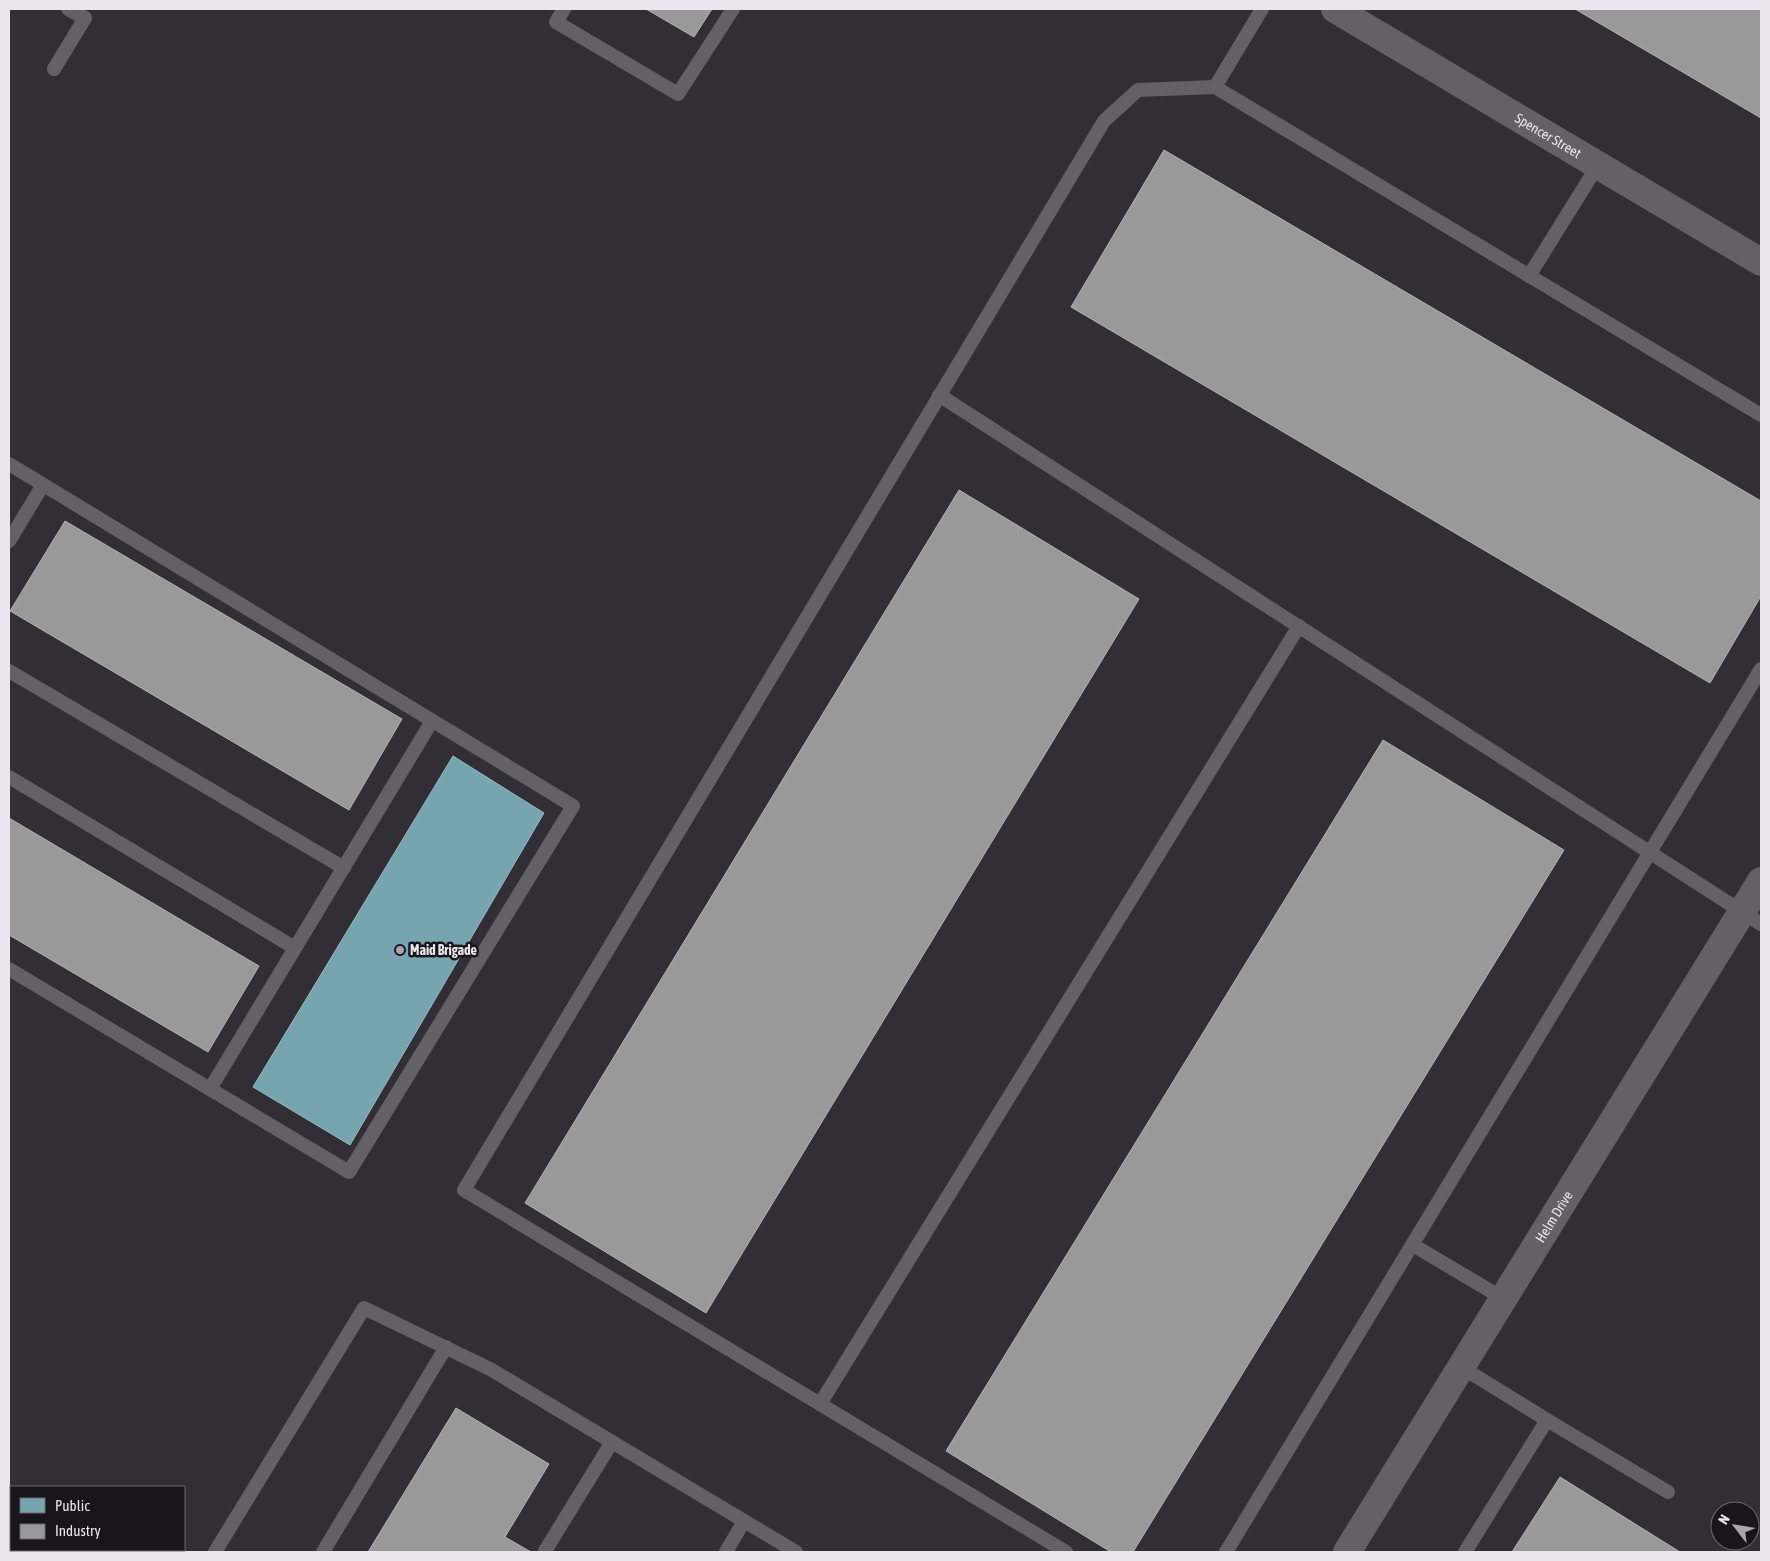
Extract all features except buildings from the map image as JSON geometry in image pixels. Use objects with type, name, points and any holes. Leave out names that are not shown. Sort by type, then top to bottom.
[{"type":"street","name":"Spencer Street","points":[[1336,9],[1761,262]]},
{"type":"street","name":"Helm Drive","points":[[1347,1552],[1504,1299],[1752,918],[1761,881]]},
{"type":"lane","points":[[54,70],[88,13],[68,9]]},
{"type":"lane","points":[[564,9],[556,22],[678,94],[733,9]]},
{"type":"lane","points":[[1216,87],[1262,9]]},
{"type":"lane","points":[[1066,1552],[464,1190],[1104,121],[1138,90],[1216,87],[1761,415]]},
{"type":"lane","points":[[1530,276],[1598,165]]},
{"type":"lane","points":[[939,395],[1752,918]]},
{"type":"lane","points":[[9,464],[573,806],[349,1172],[9,969]]},
{"type":"lane","points":[[9,541],[42,485]]},
{"type":"lane","points":[[820,1404],[1299,626]]},
{"type":"lane","points":[[1226,1552],[1761,669]]},
{"type":"lane","points":[[9,671],[344,868]]},
{"type":"lane","points":[[210,1089],[432,721]]},
{"type":"lane","points":[[9,777],[295,948]]},
{"type":"lane","points":[[1413,1245],[1504,1299]]},
{"type":"lane","points":[[215,1552],[364,1308],[490,1369],[796,1552]]},
{"type":"lane","points":[[323,1552],[446,1347]]},
{"type":"lane","points":[[1461,1367],[1668,1492]]},
{"type":"lane","points":[[1465,1552],[1547,1420]]},
{"type":"lane","points":[[545,1551],[612,1442]]},
{"type":"lane","points":[[726,1552],[744,1521]]},
{"type":"place","name":"Maid Brigade","points":[[400,950]]}]
